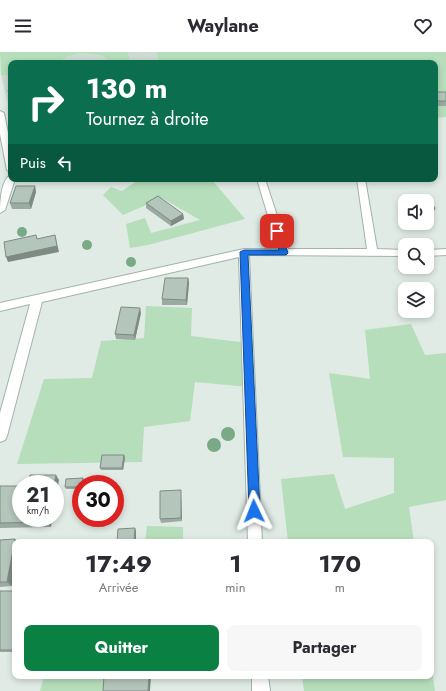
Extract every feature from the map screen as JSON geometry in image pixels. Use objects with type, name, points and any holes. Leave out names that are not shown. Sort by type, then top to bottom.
[{"type":"street","points":[[0,113],[8,154]]},
{"type":"street","points":[[0,210],[10,182]]},
{"type":"street","points":[[262,182],[284,253]]},
{"type":"street","points":[[362,182],[372,253]]},
{"type":"street","points":[[244,252],[255,539]]},
{"type":"street","points":[[0,307],[244,252],[398,253]]},
{"type":"street","points":[[434,254],[445,256]]},
{"type":"street","points":[[0,436],[37,298]]},
{"type":"street","points":[[260,679],[261,691]]},
{"type":"shaded area","points":[[128,52],[156,52],[159,60],[130,60]]},
{"type":"shaded area","points":[[81,53],[103,56],[107,60],[62,60],[66,57]]},
{"type":"shaded area","points":[[1,75],[8,75],[8,104]]},
{"type":"green space","points":[[0,52],[128,52],[130,60],[107,60],[103,56],[81,53],[66,57],[62,60],[8,60],[8,75],[1,75]]},
{"type":"green space","points":[[156,52],[446,52],[446,117],[438,118],[438,60],[159,60]]},
{"type":"green space","points":[[136,182],[214,182],[245,219],[148,245],[130,248],[126,224],[145,218],[151,233],[200,220],[162,198],[123,215],[103,195],[111,187],[122,191]]},
{"type":"green space","points":[[146,306],[192,308],[191,336],[248,343],[249,387],[195,382],[190,421],[144,427],[142,462],[17,464],[44,379],[92,378],[101,341],[144,338]]},
{"type":"green space","points":[[411,324],[425,355],[446,353],[446,500],[409,507],[414,539],[288,539],[281,479],[334,474],[345,509],[394,493],[394,458],[343,457],[329,373],[370,379],[365,330]]},
{"type":"green space","points":[[147,526],[183,527],[183,539],[145,539]]},
{"type":"green space","points":[[43,679],[115,679],[114,691],[40,691]]},
{"type":"green space","points":[[302,679],[433,679],[435,691],[304,691]]},
{"type":"building","points":[[438,92],[446,92],[446,101],[438,101]]},
{"type":"building","points":[[16,186],[35,186],[29,203],[10,203]]},
{"type":"building","points":[[158,196],[183,214],[171,221],[146,203]]},
{"type":"building","points":[[36,235],[37,239],[55,235],[57,246],[6,257],[4,242]]},
{"type":"building","points":[[165,278],[188,278],[186,300],[162,299]]},
{"type":"building","points":[[121,307],[140,308],[134,335],[115,334]]},
{"type":"building","points":[[102,455],[124,455],[122,468],[100,468]]},
{"type":"building","points":[[66,479],[72,479],[72,487],[65,487]]},
{"type":"building","points":[[0,486],[12,486],[12,523],[0,523]]},
{"type":"building","points":[[181,490],[181,518],[160,519],[160,491]]},
{"type":"building","points":[[135,528],[134,539],[117,539],[118,529]]},
{"type":"building","points":[[12,539],[12,555],[7,582],[0,582],[0,540]]},
{"type":"building","points":[[0,591],[12,591],[12,650],[0,650]]},
{"type":"building","points":[[104,679],[149,679],[148,691],[103,691]]},
{"type":"route","points":[[254,511],[244,252],[284,253],[277,231]]}]
